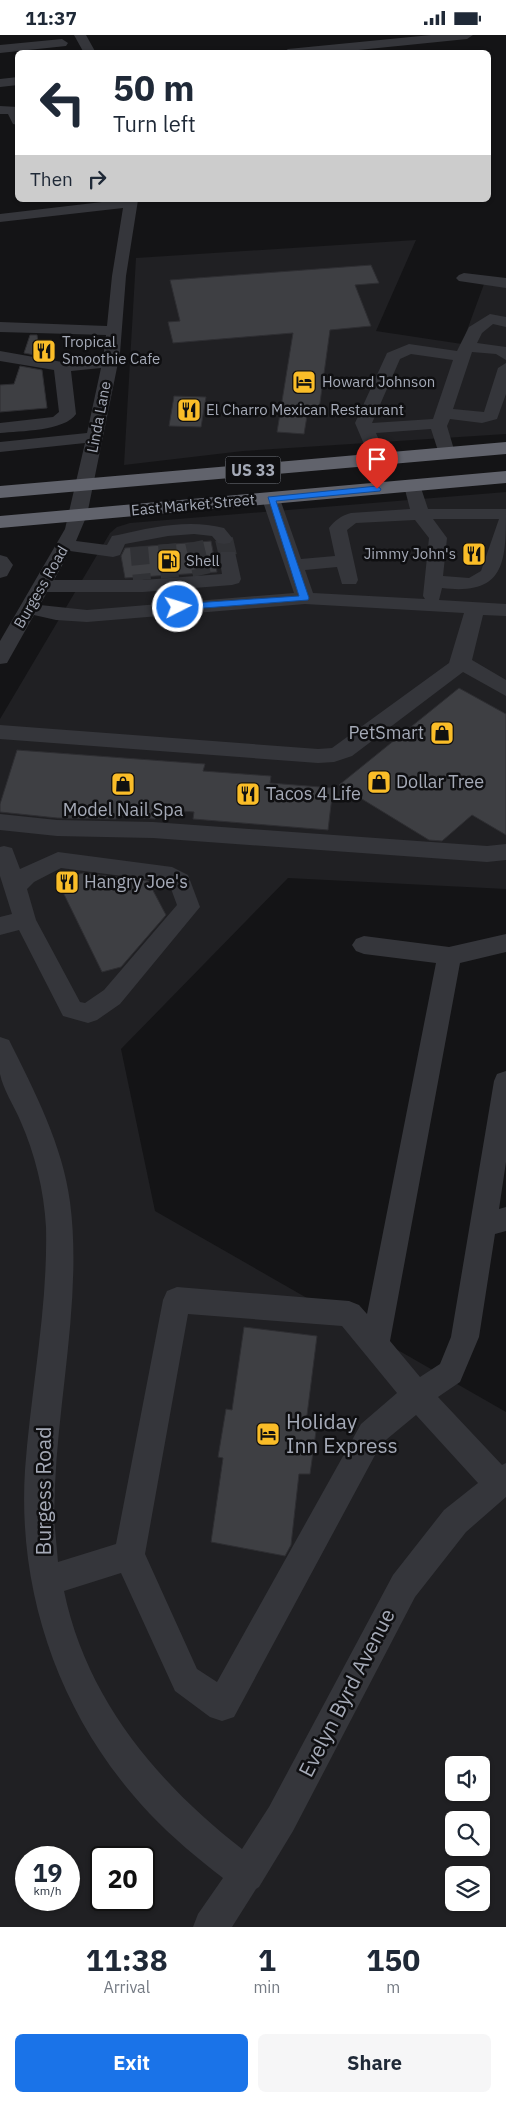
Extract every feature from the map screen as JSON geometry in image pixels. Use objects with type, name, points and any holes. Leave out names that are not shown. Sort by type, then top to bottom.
[{"type":"highway","name":"East Market Street","points":[[0,492],[446,453],[504,446]]},
{"type":"highway","name":"East Market Street","points":[[0,522],[506,477]]},
{"type":"street","points":[[80,35],[88,50]]},
{"type":"street","points":[[315,50],[467,35]]},
{"type":"street","points":[[313,39],[324,49]]},
{"type":"street","points":[[0,49],[62,43]]},
{"type":"street","points":[[0,83],[15,81]]},
{"type":"street","points":[[0,110],[13,110],[15,114]]},
{"type":"street","points":[[0,218],[50,206],[114,202]]},
{"type":"street","name":"Linda Lane","points":[[78,515],[96,437],[110,362],[130,202]]},
{"type":"street","points":[[464,278],[506,283]]},
{"type":"street","points":[[446,453],[441,418],[465,352],[475,330],[499,308]]},
{"type":"street","points":[[0,327],[114,331]]},
{"type":"street","points":[[378,459],[363,423],[394,356],[409,349],[465,352],[500,350],[506,355]]},
{"type":"street","points":[[0,356],[62,367]]},
{"type":"street","points":[[0,372],[110,362]]},
{"type":"street","points":[[0,428],[57,421],[68,414],[62,367]]},
{"type":"street","points":[[366,429],[441,418],[482,418],[491,415],[506,369]]},
{"type":"street","points":[[67,402],[103,401]]},
{"type":"street","points":[[31,425],[34,442]]},
{"type":"street","points":[[0,447],[96,437]]},
{"type":"street","points":[[413,486],[420,514],[438,538],[431,604]]},
{"type":"street","points":[[271,499],[305,598]]},
{"type":"street","points":[[187,506],[193,536]]},
{"type":"street","points":[[148,509],[151,539]]},
{"type":"street","points":[[349,580],[338,528],[351,518],[420,514],[506,514]]},
{"type":"street","name":"Burgess Road","points":[[0,657],[7,635],[28,608],[65,545],[78,515]]},
{"type":"street","points":[[434,581],[466,585],[482,582],[490,573],[506,522]]},
{"type":"street","points":[[41,586],[108,587],[171,581],[232,579],[226,547],[218,532],[212,530],[193,536],[118,540],[113,551],[108,587],[104,614]]},
{"type":"street","points":[[65,545],[113,551]]},
{"type":"street","points":[[0,561],[4,565],[0,571]]},
{"type":"street","points":[[294,565],[345,561]]},
{"type":"street","points":[[195,605],[198,580]]},
{"type":"street","points":[[28,608],[65,615],[104,614],[195,605],[305,598],[431,604],[506,610]]},
{"type":"street","points":[[0,732],[318,756],[334,755],[348,749],[461,662],[475,607]]},
{"type":"street","points":[[461,662],[506,689]]},
{"type":"street","points":[[0,822],[57,828],[152,830],[487,854],[506,852]]},
{"type":"street","points":[[4,854],[25,920],[72,1009],[88,1013],[112,997],[189,907],[180,881],[164,873],[58,860],[26,876],[15,887]]},
{"type":"street","points":[[0,926],[25,920]]},
{"type":"street","points":[[364,945],[449,956],[506,943]]},
{"type":"street","points":[[375,1345],[449,956]]},
{"type":"street","name":"Burgess Road","points":[[0,1047],[44,1150],[56,1193],[59,1225],[59,1259],[41,1465],[40,1533],[46,1581],[56,1627],[73,1673],[115,1745],[152,1791],[195,1833],[247,1875]]},
{"type":"street","points":[[502,1481],[417,1395],[349,1314],[177,1300],[128,1555],[186,1680],[222,1705],[371,1433],[417,1395],[450,1373],[464,1337],[494,1222],[506,1081]]},
{"type":"street","name":"Evelyn Byrd Avenue","points":[[211,1927],[247,1875],[281,1819],[404,1586],[435,1544],[455,1521],[502,1481]]},
{"type":"street","points":[[46,1581],[128,1555]]},
{"type":"shaded area","points":[[416,240],[376,331],[462,344],[484,284],[506,287],[506,434],[243,451],[124,465],[136,258]]},
{"type":"shaded area","points":[[506,492],[506,889],[288,878],[121,1049],[155,1211],[506,1412],[506,1927],[0,1927],[0,719],[110,533],[117,527],[130,523]]},
{"type":"building","points":[[371,265],[379,283],[355,285],[371,326],[330,330],[319,410],[308,410],[304,434],[277,432],[293,333],[173,343],[168,322],[180,321],[170,280]]},
{"type":"building","points":[[30,335],[37,335],[40,356],[24,353]]},
{"type":"building","points":[[20,366],[42,370],[47,408],[0,412],[0,385],[14,384]]},
{"type":"building","points":[[174,396],[206,397],[201,427],[169,426]]},
{"type":"building","name":"Shell","points":[[211,541],[217,572],[125,578],[121,556],[125,548]]},
{"type":"building","points":[[459,688],[506,714],[506,835],[472,815],[442,841],[429,840],[339,785]]},
{"type":"building","points":[[17,750],[205,764],[203,771],[271,776],[270,783],[333,788],[328,830],[193,819],[194,812],[157,809],[155,819],[116,816],[116,819],[57,818],[0,812],[0,804]]},
{"type":"building","points":[[83,873],[148,881],[166,915],[121,967],[102,972],[57,880]]},
{"type":"building","name":"Holiday Inn Express","points":[[244,1327],[317,1336],[306,1423],[317,1424],[310,1474],[299,1474],[291,1545],[285,1556],[211,1542],[223,1458],[218,1457],[226,1409],[232,1410]]},
{"type":"tunnel","points":[[224,539],[228,556]]},
{"type":"tunnel","points":[[194,542],[202,575]]},
{"type":"tunnel","points":[[167,544],[170,578]]},
{"type":"tunnel","points":[[139,547],[142,580]]},
{"type":"place","name":"Tropical Smoothie Cafe","points":[[44,351]]},
{"type":"place","name":"Howard Johnson","points":[[304,382]]},
{"type":"place","name":"El Charro Mexican Restaurant","points":[[189,410]]},
{"type":"place","name":"Jimmy John's","points":[[474,554]]},
{"type":"place","name":"Shell","points":[[169,561]]},
{"type":"place","name":"PetSmart","points":[[442,733]]},
{"type":"place","name":"Dollar Tree","points":[[379,782]]},
{"type":"place","name":"Model Nail Spa","points":[[123,784]]},
{"type":"place","name":"Tacos 4 Life","points":[[248,794]]},
{"type":"place","name":"Hangry Joe's","points":[[67,882]]},
{"type":"place","name":"Holiday Inn Express","points":[[268,1434]]},
{"type":"route","points":[[178,607],[305,598],[271,499],[377,489]]}]
